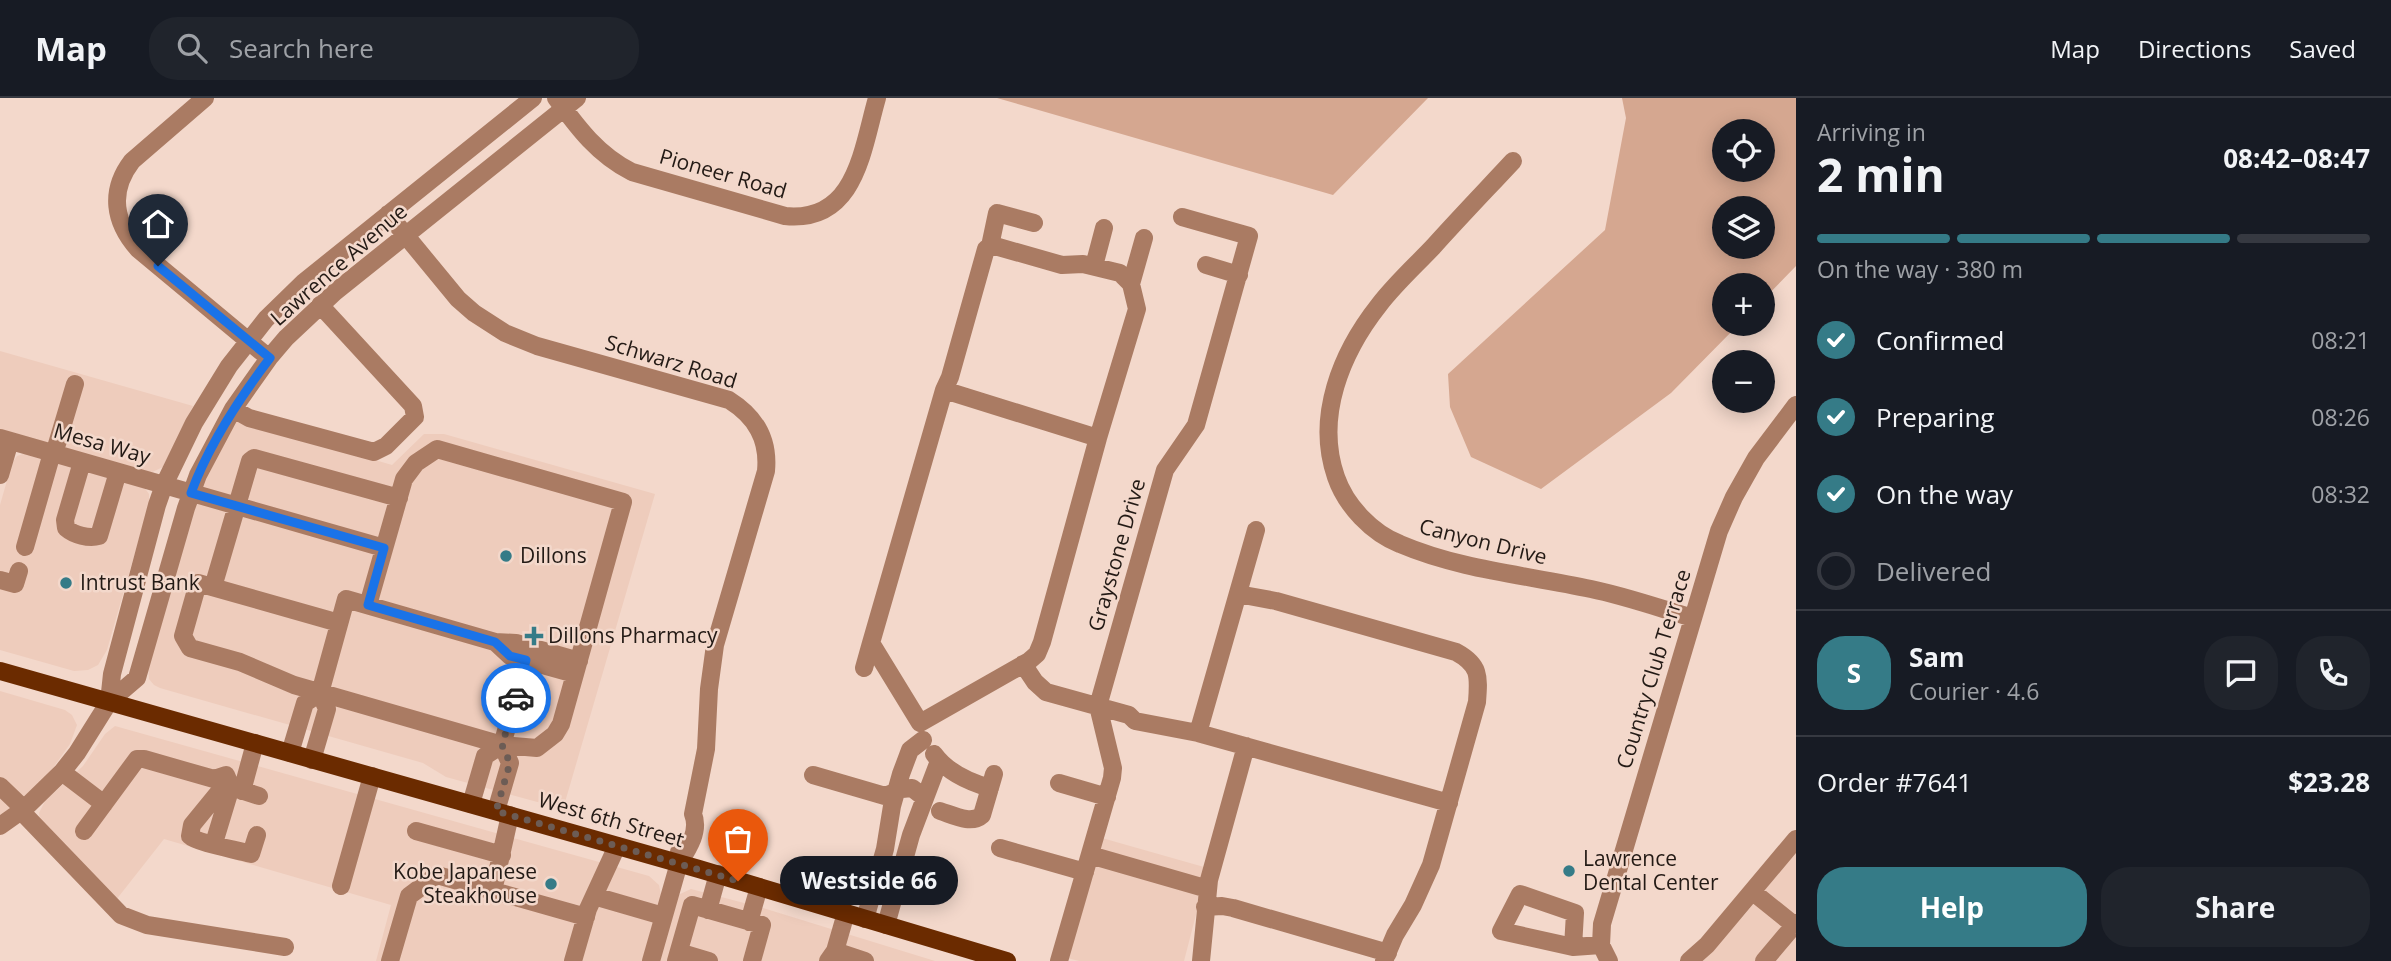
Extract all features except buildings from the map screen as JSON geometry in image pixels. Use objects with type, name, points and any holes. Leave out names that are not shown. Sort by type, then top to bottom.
[{"type":"main road","name":"West 6th Street","points":[[0,671],[718,874],[886,925],[965,955],[1007,961]]},
{"type":"street","points":[[205,98],[132,161],[118,186],[117,214],[128,237],[138,249],[270,358]]},
{"type":"street","name":"Lawrence Avenue","points":[[109,702],[112,674],[153,516],[164,485],[213,389],[248,340],[284,299],[533,98]]},
{"type":"street","name":"Pioneer Road","points":[[565,102],[602,154],[615,164],[632,172],[799,218],[825,209],[849,188],[855,176],[877,98]]},
{"type":"street","name":"Lawrence Avenue","points":[[0,826],[22,810],[62,772],[78,753],[109,702],[137,678],[198,475],[233,409],[270,358],[320,305],[565,102]]},
{"type":"street","name":"Canyon Drive","points":[[1513,161],[1381,303],[1353,344],[1330,405],[1327,427],[1330,456],[1338,483],[1361,517],[1382,535],[1401,545],[1492,571],[1592,589],[1693,618]]},
{"type":"street","points":[[864,668],[986,249],[990,246],[996,213],[1034,223]]},
{"type":"street","name":"Schwarz Road","points":[[388,214],[458,299],[505,333],[537,346],[729,400],[742,408],[760,430],[767,455],[766,471],[715,645],[709,689],[706,749],[693,814],[686,820],[680,842],[679,863],[650,961]]},
{"type":"street","name":"Graystone Drive","points":[[1059,961],[1113,768],[1098,706],[1164,470],[1196,425],[1250,236],[1182,217]]},
{"type":"street","points":[[1094,266],[1104,228]]},
{"type":"street","points":[[865,919],[896,792],[910,750],[922,731],[1037,654],[1042,642],[1098,438],[1137,309],[1131,284],[1144,238]]},
{"type":"street","points":[[990,246],[1062,265],[1094,266],[1120,273],[1131,284]]},
{"type":"street","points":[[1206,265],[1238,275]]},
{"type":"street","points":[[233,409],[249,418],[374,452],[386,446],[415,417],[413,406],[320,305]]},
{"type":"street","points":[[26,547],[75,384]]},
{"type":"street","points":[[944,390],[1098,438]]},
{"type":"street","name":"Country Club Terrace","points":[[1605,953],[1602,924],[1714,545],[1734,497],[1756,458],[1796,405]]},
{"type":"street","points":[[0,475],[5,440]]},
{"type":"street","name":"Mesa Way","points":[[5,440],[384,548]]},
{"type":"street","points":[[339,622],[198,583],[183,636],[190,648],[240,662],[294,685],[502,745],[537,748],[546,743],[561,724],[623,502],[437,449],[409,470],[368,605]]},
{"type":"street","points":[[213,587],[250,461],[254,458],[399,498]]},
{"type":"street","points":[[82,462],[65,520],[66,528],[71,532],[91,538],[99,536],[118,472]]},
{"type":"street","points":[[1198,733],[1256,530]]},
{"type":"street","points":[[0,579],[15,584],[19,571]]},
{"type":"street","points":[[1000,848],[1087,863],[1386,957],[1431,865],[1477,702],[1478,675],[1467,658],[1456,652],[1276,601],[1238,594]]},
{"type":"street","points":[[312,760],[327,709],[320,693],[346,599],[495,642],[516,643],[577,667]]},
{"type":"street","points":[[495,642],[510,656],[577,667]]},
{"type":"street","points":[[871,643],[939,761],[967,780],[992,781],[982,816],[978,820],[940,811]]},
{"type":"street","points":[[493,891],[502,855],[503,813],[510,763],[502,745],[526,660]]},
{"type":"street","points":[[1023,664],[1035,682],[1046,692],[1129,715],[1135,721],[1198,733],[1449,803]]},
{"type":"street","points":[[290,753],[305,702],[320,693]]},
{"type":"street","points":[[214,843],[233,786],[255,743]]},
{"type":"street","points":[[471,804],[485,756],[502,745]]},
{"type":"street","points":[[1201,961],[1207,899],[1246,746]]},
{"type":"street","points":[[84,831],[138,759],[214,779],[226,775],[233,786],[260,796]]},
{"type":"street","points":[[886,925],[908,845],[939,761]]},
{"type":"street","points":[[62,772],[104,804]]},
{"type":"street","points":[[813,775],[885,796],[912,788],[925,798]]},
{"type":"street","points":[[341,886],[372,776]]},
{"type":"street","points":[[1059,783],[1107,797]]},
{"type":"street","points":[[0,786],[121,915],[147,925],[285,947]]},
{"type":"street","points":[[233,786],[192,825],[192,839],[251,854],[257,835]]},
{"type":"street","points":[[416,831],[502,855]]},
{"type":"street","points":[[886,839],[908,845]]},
{"type":"street","points":[[1689,961],[1707,945],[1796,839]]},
{"type":"street","points":[[573,961],[594,896],[617,846]]},
{"type":"street","points":[[708,910],[718,874]]},
{"type":"street","points":[[390,961],[409,896],[437,875],[586,917]]},
{"type":"street","points":[[750,922],[760,887]]},
{"type":"street","points":[[1753,892],[1795,924],[1764,961]]},
{"type":"street","points":[[594,896],[688,918]]},
{"type":"street","points":[[709,961],[678,957],[692,905],[762,925],[752,961]]},
{"type":"street","points":[[846,913],[832,956],[865,961]]},
{"type":"street","points":[[1573,947],[1605,953]]},
{"type":"shaded area","points":[[997,98],[1428,98],[1333,195]]},
{"type":"shaded area","points":[[1622,98],[1796,98],[1796,266],[1775,288],[1775,273],[1712,273],[1712,336],[1727,336],[1671,393],[1541,489],[1471,457],[1450,407],[1448,374],[1605,230],[1626,118]]},
{"type":"shaded area","points":[[0,351],[193,406],[163,467],[150,473],[0,430]]},
{"type":"shaded area","points":[[236,419],[392,465],[424,434],[444,434],[655,494],[563,809],[446,777],[423,763],[154,685],[149,679],[148,665],[199,490]]},
{"type":"shaded area","points":[[26,453],[144,487],[149,494],[149,504],[107,650],[98,665],[88,670],[74,671],[0,650],[0,505],[12,463],[17,456]]},
{"type":"shaded area","points":[[0,691],[65,710],[72,715],[77,725],[70,744],[48,775],[0,817]]},
{"type":"shaded area","points":[[115,726],[649,876],[659,885],[661,895],[642,961],[376,961],[391,905],[164,839],[116,900],[40,820],[39,813],[45,801],[83,766],[105,734]]},
{"type":"shaded area","points":[[1102,838],[1204,867],[1199,903],[1184,961],[1079,961],[1067,958]]},
{"type":"shaded area","points":[[1796,851],[1796,961],[1702,961],[1746,913]]},
{"type":"shaded area","points":[[691,889],[763,908],[935,961],[658,961],[678,895]]},
{"type":"way so far","points":[[516,698],[502,745],[510,763],[496,811],[738,881]]},
{"type":"place","name":"Dillons","points":[[506,556]]},
{"type":"place","name":"Intrust Bank","points":[[66,583]]},
{"type":"place","name":"Dillons Pharmacy","points":[[534,636]]},
{"type":"place","name":"Lawrence Dental Center","points":[[1569,871]]},
{"type":"place","name":"Westside 66","points":[[738,881]]},
{"type":"place","name":"Kobe Japanese Steakhouse","points":[[551,884]]},
{"type":"route","points":[[158,266],[270,358],[233,409],[191,493],[384,548],[368,605],[495,642],[510,656],[526,660],[516,698]]}]
